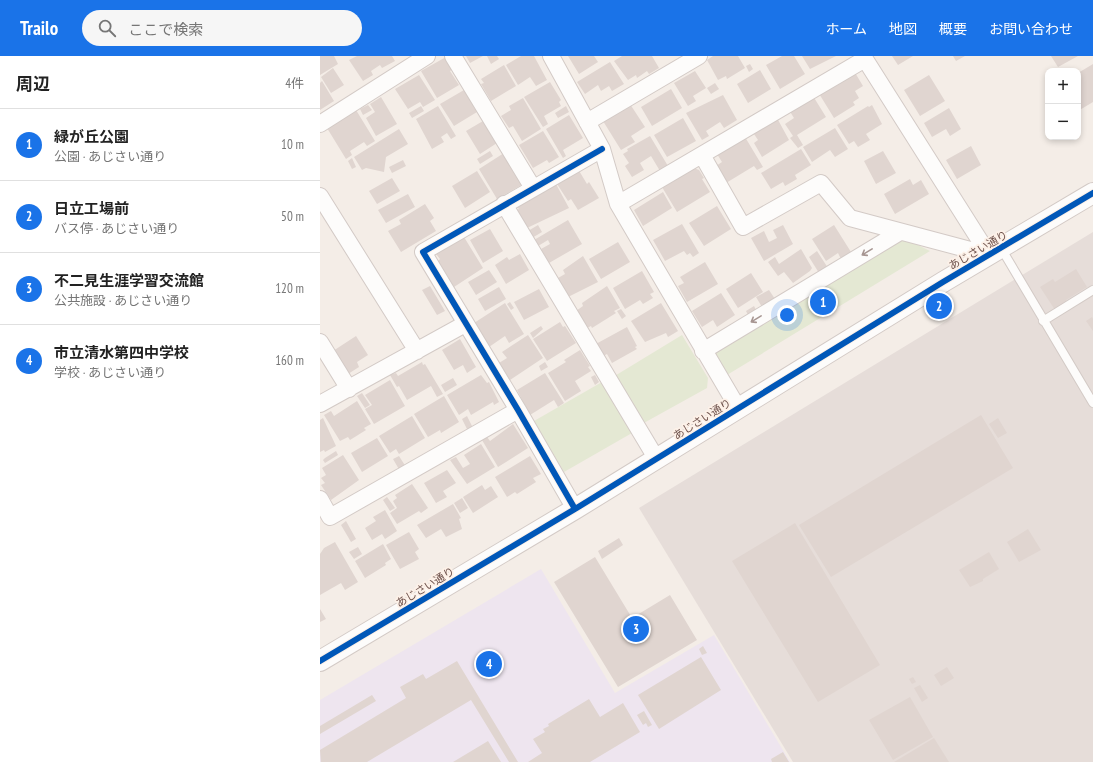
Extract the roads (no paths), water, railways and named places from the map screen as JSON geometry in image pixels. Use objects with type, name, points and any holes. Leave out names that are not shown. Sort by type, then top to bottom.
[{"type":"street","points":[[320,124],[407,61],[427,56]]},
{"type":"street","points":[[453,56],[533,188]]},
{"type":"street","points":[[551,56],[602,149],[618,204],[703,351],[738,408]]},
{"type":"street","points":[[587,122],[699,56]]},
{"type":"street","points":[[618,204],[864,58],[995,252]]},
{"type":"street","points":[[575,509],[518,410],[423,252],[504,204],[602,149]]},
{"type":"street","points":[[702,155],[743,227],[821,183],[850,218],[900,232],[995,252]]},
{"type":"street","name":"あじさい通り","points":[[320,661],[575,509],[656,458],[1093,193]]},
{"type":"street","points":[[320,196],[417,351]]},
{"type":"street","points":[[504,204],[656,458]]},
{"type":"street","points":[[703,351],[900,232]]},
{"type":"street","points":[[320,404],[465,324]]},
{"type":"street","points":[[320,342],[349,389]]},
{"type":"street","points":[[320,499],[330,517],[518,410]]},
{"type":"lane","points":[[995,252],[1043,321],[1093,403]]},
{"type":"lane","points":[[1043,321],[1093,290]]},
{"type":"place","name":"緑が丘公園","points":[[823,302]]},
{"type":"place","name":"日立工場前","points":[[939,306]]},
{"type":"place","name":"不二見生涯学習交流館","points":[[636,629]]},
{"type":"place","name":"市立清水第四中学校","points":[[489,664]]}]
